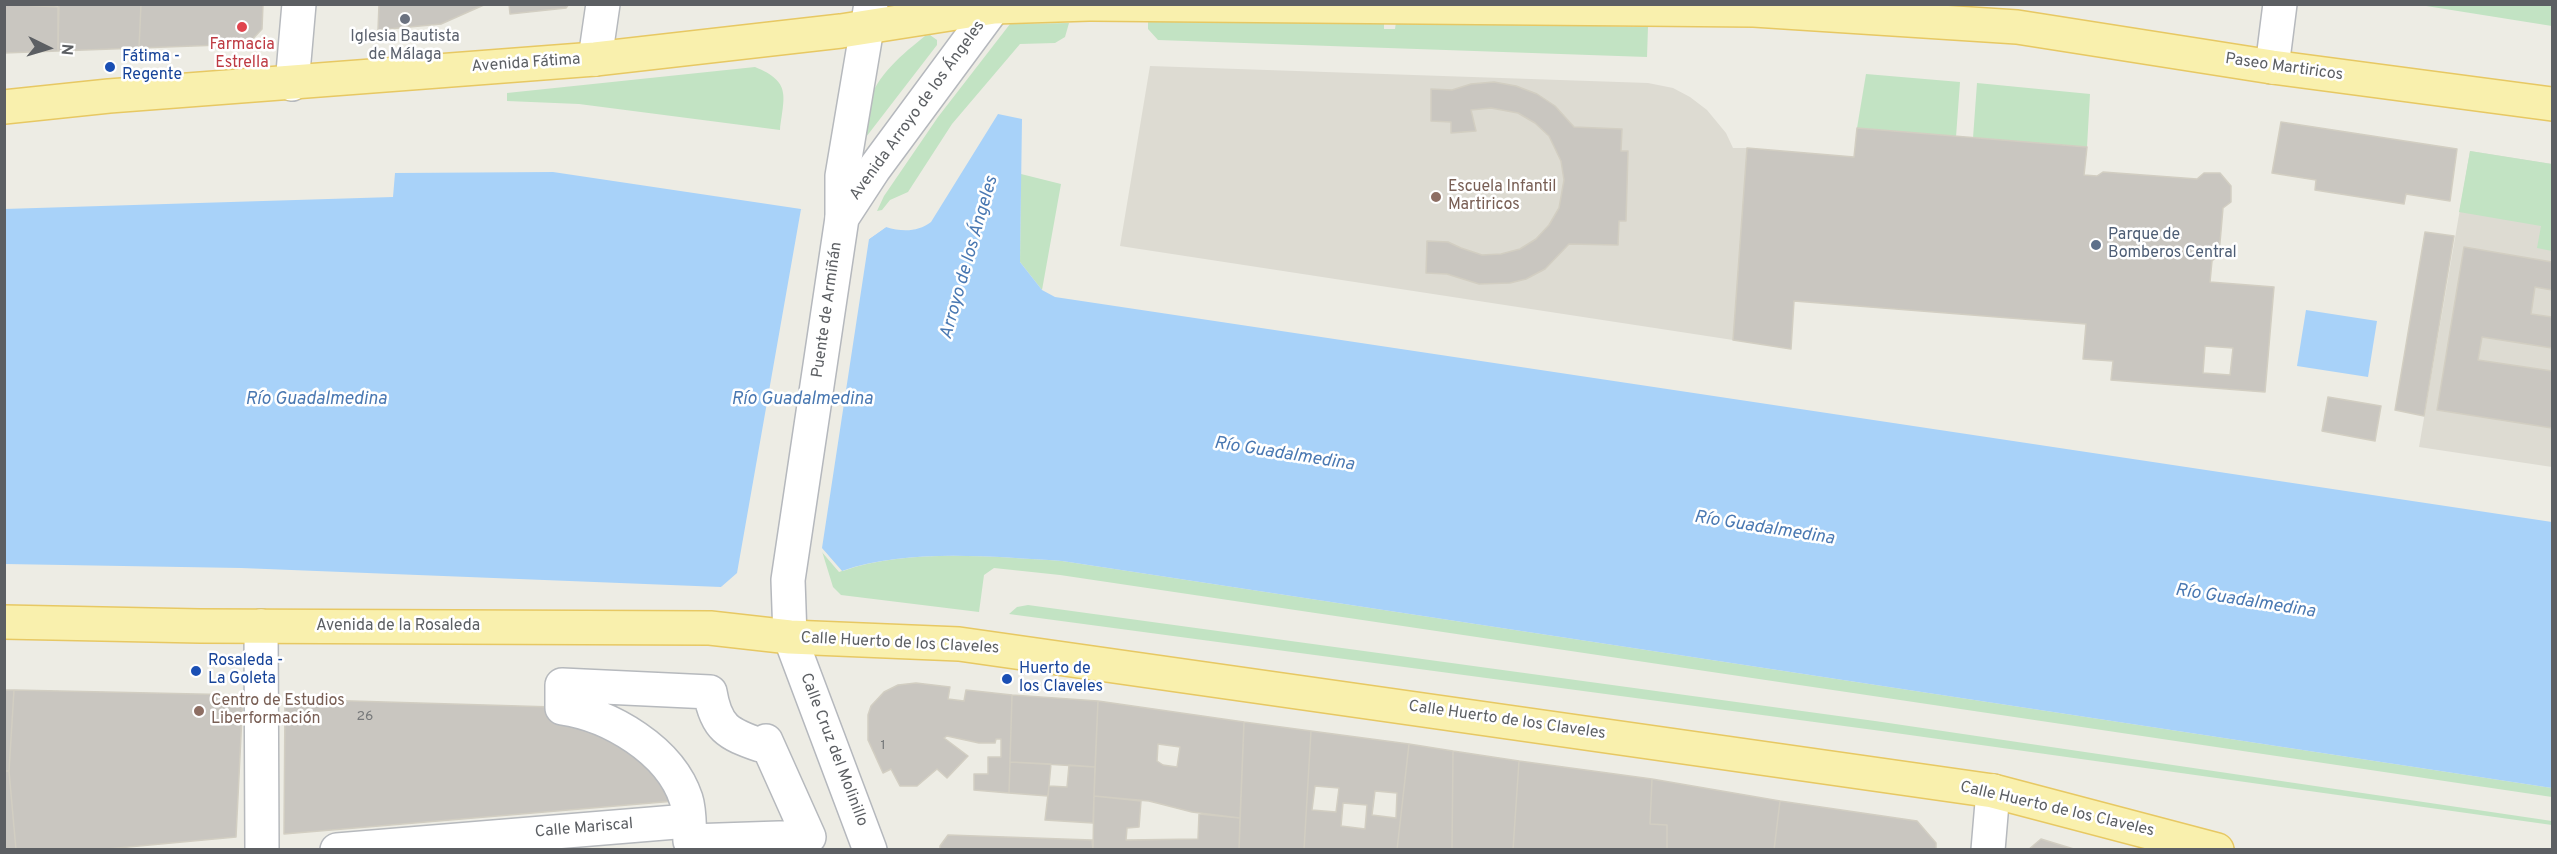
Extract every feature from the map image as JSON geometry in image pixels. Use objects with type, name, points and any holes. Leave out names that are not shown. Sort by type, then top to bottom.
[{"type":"main road","name":"Paseo Martiricos","points":[[995,6],[1091,4],[1754,10],[2017,27],[2272,67],[2553,104]]},
{"type":"main road","name":"Avenida Fátima","points":[[4,107],[109,96],[292,84],[595,59],[869,16],[995,6]]},
{"type":"main road","name":"Avenida de la Rosaleda","points":[[4,622],[261,626],[710,628],[790,637]]},
{"type":"main road","name":"Calle Huerto de los Claveles","points":[[790,637],[959,644],[1010,650],[1993,791],[2217,849]]},
{"type":"street","points":[[292,84],[299,4]]},
{"type":"street","points":[[595,59],[603,4]]},
{"type":"street","name":"Paseo Martiricos","points":[[1930,4],[2017,27]]},
{"type":"street","points":[[2272,67],[2280,4]]},
{"type":"street","name":"Avenida Arroyo de los Ángeles","points":[[842,218],[874,169],[995,6]]},
{"type":"street","name":"Puente de Armiñán","points":[[788,580],[842,218],[842,176],[869,16]]},
{"type":"street","name":"Calle Cruz del Molinillo","points":[[788,580],[790,637],[870,849]]},
{"type":"street","points":[[261,626],[262,849]]},
{"type":"street","points":[[562,685],[710,692],[714,714],[732,735],[760,745],[766,741],[809,837],[690,841],[688,821],[687,800],[670,771],[658,758],[634,736],[614,724],[587,713],[562,708],[562,685]]},
{"type":"street","points":[[1988,849],[1993,791]]},
{"type":"street","name":"Calle Mariscal","points":[[337,849],[688,821]]},
{"type":"shaded area","name":"Escuela Infantil Martiricos","points":[[1150,66],[1648,83],[1673,88],[1707,110],[1726,133],[1733,148],[1747,148],[1733,340],[1120,246]]},
{"type":"shaded area","points":[[2470,151],[2552,164],[2552,467],[2419,447]]},
{"type":"green space","points":[[2420,5],[2552,5],[2552,26]]},
{"type":"green space","points":[[1148,20],[1384,22],[1384,29],[1395,29],[1396,22],[1648,27],[1647,57],[1158,40],[1148,29]]},
{"type":"green space","points":[[1069,23],[1065,37],[1055,43],[1020,44],[952,124],[908,192],[890,200],[882,210],[877,211],[884,196],[938,117],[1010,24]]},
{"type":"green space","points":[[930,35],[937,40],[937,45],[863,141],[869,104],[877,84],[900,58],[925,36]]},
{"type":"green space","points":[[755,67],[775,78],[783,91],[780,130],[579,104],[507,101],[507,93]]},
{"type":"green space","points":[[1866,74],[1960,82],[1956,137],[1857,128]]},
{"type":"green space","points":[[1977,83],[2090,94],[2087,147],[1973,138]]},
{"type":"green space","points":[[2470,151],[2552,164],[2552,251],[2537,248],[2541,226],[2459,212]]},
{"type":"green space","points":[[1021,174],[1061,184],[1042,290],[1020,262]]},
{"type":"green space","points":[[821,548],[843,571],[895,559],[923,557],[979,556],[1062,561],[2552,788],[2552,797],[1060,575],[994,568],[984,575],[979,612],[841,595],[833,587]]},
{"type":"green space","points":[[1028,605],[1875,721],[2552,821],[2552,825],[1874,730],[1009,614],[1017,607]]},
{"type":"water","points":[[998,114],[1022,119],[1020,262],[1042,290],[1055,297],[2552,522],[2552,788],[1062,561],[979,556],[923,557],[895,559],[842,571],[821,548],[721,587],[241,568],[5,564],[4,209],[393,197],[395,173],[553,172],[801,209],[869,239],[886,227],[910,230],[921,228],[931,222]]},
{"type":"water","points":[[2306,310],[2377,321],[2368,377],[2297,366]]},
{"type":"pier","points":[[801,209],[813,211],[868,235],[882,226],[886,227],[869,239],[822,548],[842,571],[839,572],[821,551],[732,586],[721,587],[737,573]]},
{"type":"building","points":[[4,4],[58,7],[58,51],[4,53]]},
{"type":"building","points":[[59,4],[141,4],[139,48],[58,51]]},
{"type":"building","points":[[141,4],[263,4],[262,29],[248,44],[139,48]]},
{"type":"building","points":[[379,4],[486,4],[441,24],[378,30]]},
{"type":"building","points":[[509,4],[569,4],[566,8],[510,14]]},
{"type":"building","points":[[1494,82],[1516,86],[1537,94],[1555,106],[1574,127],[1622,129],[1621,151],[1628,151],[1626,221],[1619,221],[1618,245],[1569,244],[1545,269],[1526,279],[1510,283],[1479,284],[1447,274],[1426,273],[1427,241],[1448,242],[1482,255],[1501,254],[1520,249],[1536,239],[1549,225],[1559,208],[1564,180],[1561,161],[1549,136],[1535,123],[1518,113],[1491,108],[1471,110],[1476,131],[1451,133],[1451,122],[1431,121],[1431,89],[1452,90],[1471,84]]},
{"type":"building","points":[[2281,122],[2457,149],[2450,201],[2406,194],[2404,204],[2315,190],[2316,180],[2272,173]]},
{"type":"building","points":[[1857,128],[2087,147],[2084,175],[2097,176],[2103,172],[2197,179],[2204,173],[2220,173],[2231,186],[2231,202],[2223,208],[2219,254],[2212,261],[2210,282],[2274,287],[2265,392],[2111,380],[2113,361],[2083,359],[2086,324],[1794,301],[1791,349],[1733,340],[1747,148],[1854,157]],"holes":[[[2205,346],[2233,348],[2230,375],[2203,373]]]},
{"type":"building","points":[[2425,232],[2454,236],[2424,416],[2395,410]]},
{"type":"building","points":[[2464,247],[2552,262],[2552,290],[2535,287],[2531,314],[2552,317],[2552,348],[2482,337],[2478,360],[2552,371],[2552,428],[2437,410]]},
{"type":"building","points":[[2328,397],[2381,406],[2375,441],[2322,431]]},
{"type":"building","points":[[916,683],[950,687],[948,699],[964,701],[966,690],[1012,695],[1009,793],[974,790],[974,774],[988,774],[988,757],[1001,757],[1001,739],[996,739],[995,743],[979,743],[947,736],[944,738],[968,756],[947,778],[937,769],[917,786],[900,786],[891,769],[883,773],[868,740],[868,715],[871,706],[884,692],[898,685]]},
{"type":"building","points":[[4,690],[14,690],[9,771],[4,771]]},
{"type":"building","points":[[14,690],[243,695],[236,837],[96,850],[16,850],[9,771]]},
{"type":"building","points":[[1012,695],[1098,701],[1095,767],[1010,762]]},
{"type":"building","points":[[285,699],[553,707],[670,771],[687,800],[284,834]]},
{"type":"building","points":[[1098,701],[1244,722],[1240,818],[1192,812],[1149,801],[1094,796]],"holes":[[[1158,744],[1180,747],[1177,767],[1163,765],[1157,761]]]},
{"type":"building","points":[[1244,722],[1311,731],[1304,850],[1239,850]]},
{"type":"building","points":[[1311,731],[1409,744],[1397,850],[1304,850]],"holes":[[[1315,786],[1339,788],[1336,812],[1312,810]],[[1375,791],[1397,793],[1396,818],[1372,815]],[[1343,803],[1367,805],[1365,829],[1341,826]]]},
{"type":"building","points":[[1409,744],[1453,751],[1452,850],[1397,850]]},
{"type":"building","points":[[1453,751],[1519,761],[1513,850],[1452,850]]},
{"type":"building","points":[[1519,761],[1652,779],[1650,824],[1667,825],[1667,850],[1513,850]]},
{"type":"building","points":[[1010,762],[1051,764],[1048,796],[1009,793]]},
{"type":"building","points":[[1069,765],[1095,767],[1093,823],[1045,820],[1049,786],[1067,787]]},
{"type":"building","points":[[4,771],[9,771],[16,850],[4,850]]},
{"type":"building","points":[[1652,779],[1780,801],[1774,850],[1667,850],[1667,825],[1650,824]]},
{"type":"building","points":[[1094,796],[1141,801],[1139,827],[1127,828],[1126,840],[1198,839],[1199,814],[1240,818],[1239,850],[1093,850]]},
{"type":"building","points":[[1780,801],[1917,821],[1936,843],[1936,850],[1774,850]]},
{"type":"building","points":[[948,835],[1092,840],[1093,850],[940,850],[940,846]]},
{"type":"building","points":[[2041,839],[2077,850],[2028,850]]},
{"type":"place","name":"Iglesia Bautista de Málaga","points":[[405,19]]},
{"type":"place","name":"Farmacia Estrella","points":[[242,27]]},
{"type":"place","name":"Fátima - Regente","points":[[110,67]]},
{"type":"place","name":"Escuela Infantil Martiricos","points":[[1436,197]]},
{"type":"place","name":"Parque de Bomberos Central","points":[[2096,245]]},
{"type":"place","name":"Rosaleda - La Goleta","points":[[196,671]]},
{"type":"place","name":"Huerto de los Claveles","points":[[1007,679]]},
{"type":"place","name":"Centro de Estudios Liberformación","points":[[199,711]]},
{"type":"water label","name":"Arroyo de los Ángeles","points":[[970,258]]},
{"type":"water label","name":"Río Guadalmedina","points":[[316,400]]},
{"type":"water label","name":"Río Guadalmedina","points":[[802,400]]},
{"type":"water label","name":"Río Guadalmedina","points":[[1284,455]]},
{"type":"water label","name":"Río Guadalmedina","points":[[1764,529]]},
{"type":"water label","name":"Río Guadalmedina","points":[[2245,602]]}]
